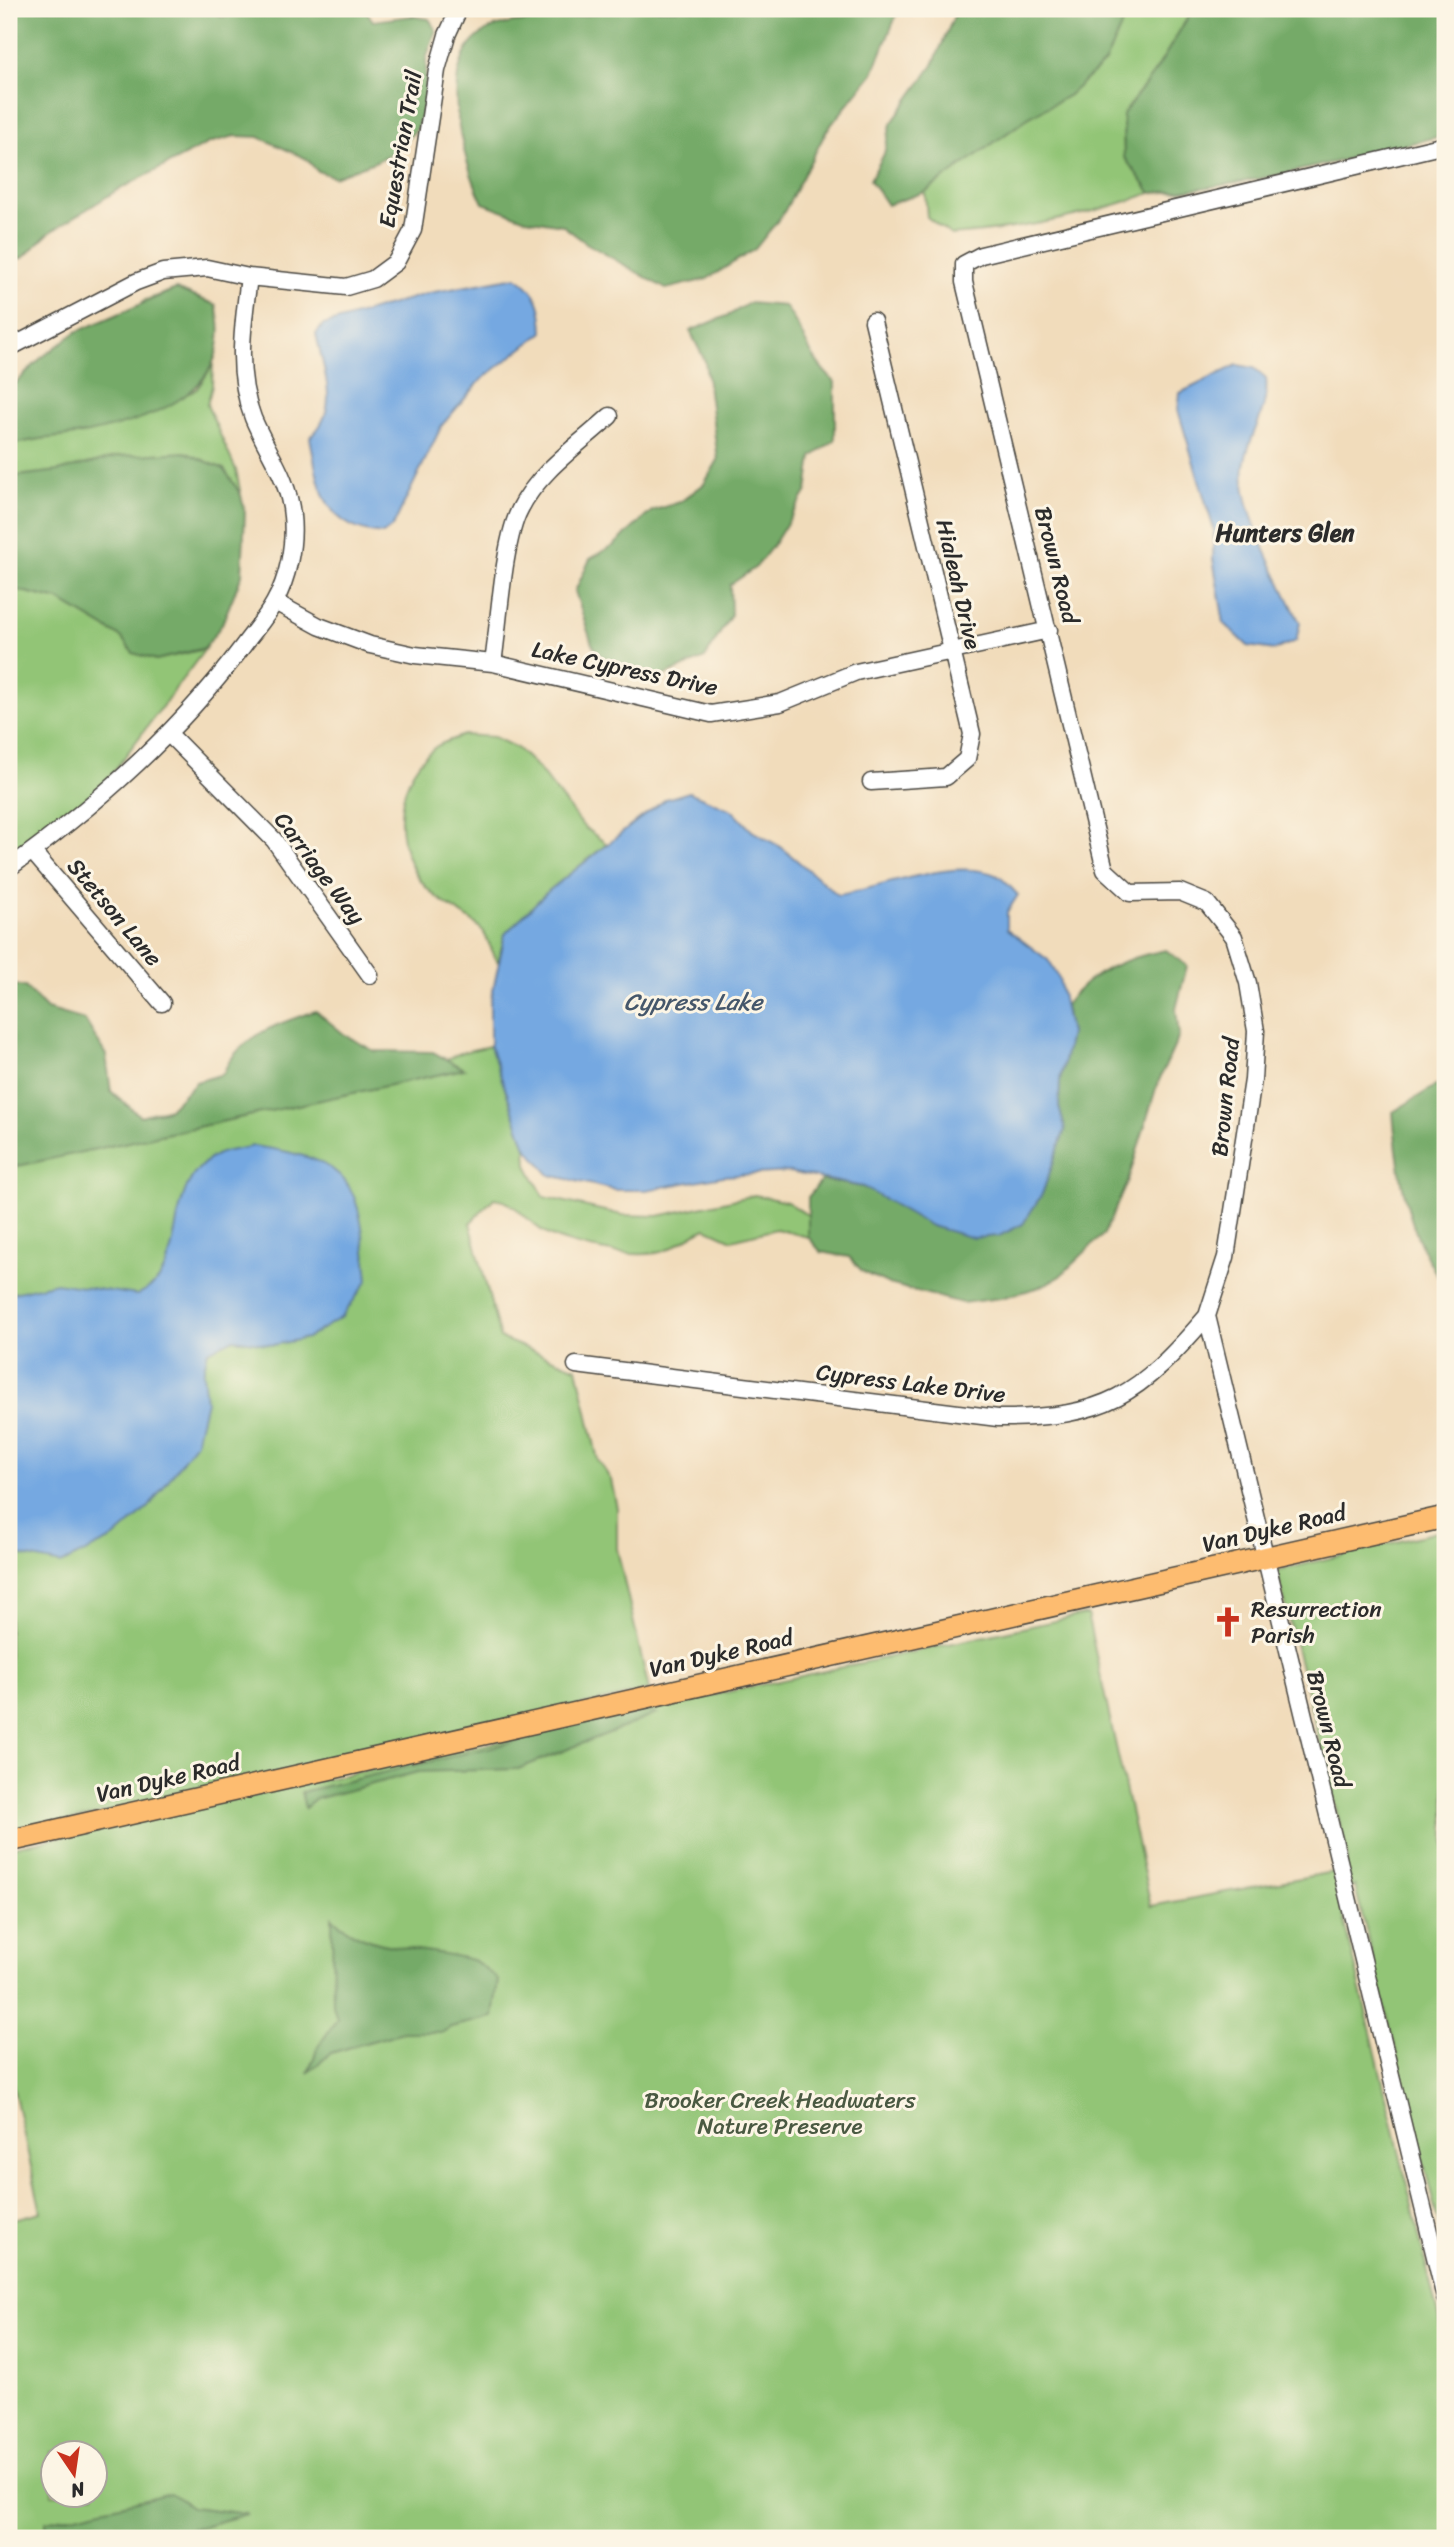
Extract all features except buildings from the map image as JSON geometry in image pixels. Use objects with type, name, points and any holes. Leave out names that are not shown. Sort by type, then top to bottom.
[{"type":"main road","name":"Van Dyke Road","points":[[9,1841],[1445,1517]]},
{"type":"street","name":"Equestrian Trail","points":[[9,348],[136,282],[163,272],[207,268],[249,277],[346,287],[373,279],[396,262],[413,230],[437,69],[459,9]]},
{"type":"street","name":"Brown Road","points":[[1445,145],[981,255],[964,264],[964,282],[1105,870],[1130,894],[1181,892],[1207,903],[1234,937],[1248,983],[1256,1031],[1254,1080],[1226,1257],[1207,1316],[1445,2298]]},
{"type":"street","points":[[9,868],[102,797],[169,734],[223,672],[275,602],[290,562],[293,516],[283,475],[254,419],[241,380],[242,330],[249,277]]},
{"type":"street","name":"Hialeah Drive","points":[[871,782],[946,777],[967,759],[972,734],[873,321]]},
{"type":"street","points":[[493,663],[512,533],[520,509],[539,481],[610,416]]},
{"type":"street","name":"Lake Cypress Drive","points":[[275,602],[319,626],[370,645],[415,654],[493,663],[711,714],[780,703],[856,672],[1049,630]]},
{"type":"street","name":"Carriage Way","points":[[169,734],[274,840],[370,975]]},
{"type":"street","name":"Stetson Lane","points":[[33,851],[162,1003]]},
{"type":"street","name":"Cypress Lake Drive","points":[[576,1365],[998,1418],[1041,1418],[1093,1409],[1119,1399],[1164,1364],[1207,1316]]},
{"type":"green space","points":[[9,9],[210,9],[222,17],[234,14],[236,9],[365,9],[373,21],[411,16],[429,19],[436,30],[426,59],[426,97],[417,129],[395,151],[377,161],[334,177],[317,171],[307,159],[259,137],[235,136],[209,143],[116,191],[49,233],[23,258],[9,260]]},
{"type":"green space","points":[[612,9],[899,9],[873,73],[827,130],[783,214],[755,249],[707,279],[666,289],[586,243],[562,225],[526,219],[483,203],[461,138],[457,87],[461,64],[470,45],[486,31],[505,24],[575,17]]},
{"type":"green space","points":[[957,9],[1129,9],[1105,62],[1069,95],[1028,118],[925,192],[887,205],[870,180],[884,154],[891,124],[933,65]]},
{"type":"green space","points":[[1129,9],[1193,9],[1156,70],[1123,114],[1124,157],[1151,193],[1078,215],[976,233],[951,235],[927,217],[925,192],[1028,118],[1069,95]]},
{"type":"green space","points":[[1193,9],[1445,9],[1445,135],[1262,178],[1151,193],[1124,157],[1123,114],[1156,70]]},
{"type":"green space","points":[[176,289],[216,305],[216,336],[179,398],[197,389],[213,365],[212,386],[207,405],[236,470],[241,495],[224,469],[202,460],[9,567],[9,409],[129,317],[145,300]]},
{"type":"green space","points":[[176,289],[216,305],[220,334],[215,358],[203,379],[185,395],[139,419],[88,433],[9,446],[9,390],[41,358],[76,332]]},
{"type":"green space","points":[[749,303],[785,306],[812,354],[835,382],[835,440],[812,457],[807,491],[774,544],[756,567],[730,585],[731,615],[705,658],[661,677],[601,656],[592,644],[575,591],[590,559],[613,546],[652,511],[680,502],[704,484],[718,460],[705,361],[690,331],[729,315]]},
{"type":"green space","points":[[185,452],[224,469],[241,495],[245,513],[242,575],[222,624],[205,648],[156,660],[133,653],[121,637],[59,600],[9,588],[9,477],[58,471],[120,456]]},
{"type":"green space","points":[[9,588],[59,600],[121,637],[133,653],[156,660],[205,649],[94,798],[9,858]]},
{"type":"green space","points":[[464,735],[494,737],[517,748],[537,767],[584,827],[607,844],[546,893],[505,934],[498,962],[481,929],[439,899],[419,879],[409,861],[403,841],[401,820],[409,780],[419,763],[434,748]]},
{"type":"green space","points":[[1166,950],[1187,966],[1176,1009],[1179,1036],[1157,1085],[1129,1178],[1104,1234],[1058,1278],[1037,1288],[1001,1298],[962,1303],[889,1284],[863,1272],[849,1257],[821,1252],[808,1237],[808,1197],[822,1180],[863,1187],[895,1203],[1042,1194],[1065,1129],[1059,1107],[1060,1080],[1070,1034],[1065,1005],[1097,975],[1136,957]]},
{"type":"green space","points":[[9,984],[25,987],[47,1009],[85,1020],[106,1055],[111,1092],[140,1116],[168,1110],[196,1082],[223,1074],[239,1050],[261,1033],[316,1011],[345,1035],[374,1051],[433,1052],[464,1069],[9,1168]]},
{"type":"green space","points":[[9,1003],[140,1116],[354,1058],[428,1067],[463,1052],[490,1046],[526,1147],[527,1165],[544,1197],[622,1215],[658,1216],[755,1195],[787,1202],[806,1214],[921,1240],[1090,1234],[820,1246],[808,1237],[776,1229],[732,1240],[706,1228],[657,1253],[625,1253],[589,1248],[558,1239],[540,1229],[516,1208],[494,1198],[470,1223],[500,1338],[577,1368],[598,1460],[611,1480],[617,1508],[617,1549],[649,1690],[9,1834]]},
{"type":"green space","points":[[1445,1080],[1445,1286],[1432,1267],[1413,1225],[1402,1181],[1393,1112]]},
{"type":"green space","points":[[1445,1530],[1445,2227],[1440,2229],[1355,1886],[1350,1887],[1345,1866],[1348,1857],[1277,1571]]},
{"type":"green space","name":"Brooker Creek Headwaters Nature Preserve","points":[[1087,1614],[1151,1906],[1333,1872],[1445,2345],[1445,2538],[9,2538],[9,2220],[41,2212],[9,2068],[9,1848]]},
{"type":"green space","points":[[646,1704],[649,1712],[657,1714],[518,1769],[418,1772],[316,1799],[305,1808],[301,1792],[521,1740],[519,1733]]},
{"type":"green space","points":[[332,1917],[346,1929],[380,1943],[479,1963],[498,1980],[493,2017],[451,2027],[443,2032],[403,2032],[331,2053],[308,2073],[318,2047],[337,2019],[333,2004]]},
{"type":"green space","points":[[171,2493],[192,2507],[247,2514],[185,2531],[179,2538],[46,2538],[46,2522]]},
{"type":"water","points":[[516,277],[529,288],[537,300],[543,332],[481,380],[442,425],[393,526],[383,534],[348,524],[336,515],[327,503],[321,489],[310,437],[320,426],[328,402],[326,375],[316,334],[323,325],[429,293]]},
{"type":"water","points":[[1237,365],[1254,368],[1266,378],[1265,401],[1246,455],[1244,483],[1254,524],[1300,623],[1296,641],[1274,650],[1248,646],[1224,623],[1213,559],[1214,530],[1178,410],[1180,393]]},
{"type":"water","name":"Cypress Lake","points":[[689,792],[732,810],[752,831],[781,847],[838,895],[919,875],[961,870],[981,871],[998,876],[1018,895],[1007,912],[1007,929],[1048,960],[1059,978],[1070,1034],[1060,1080],[1059,1107],[1065,1129],[1042,1194],[1023,1224],[999,1236],[973,1238],[931,1226],[863,1187],[789,1172],[723,1176],[646,1190],[615,1190],[550,1175],[526,1147],[490,1046],[490,1004],[505,934],[546,893],[638,820],[666,799]]},
{"type":"water","points":[[253,1146],[313,1159],[332,1169],[346,1182],[355,1199],[361,1220],[368,1280],[342,1317],[307,1338],[273,1345],[234,1339],[208,1351],[203,1373],[206,1401],[196,1442],[149,1507],[114,1538],[61,1564],[9,1553],[9,1294],[56,1283],[137,1295],[146,1290],[159,1279],[167,1264],[183,1195],[190,1180],[201,1166],[216,1155]]},
{"type":"place","name":"Resurrection Parish","points":[[1228,1622]]},
{"type":"district","name":"Hunters Glen","points":[[1285,533]]}]
